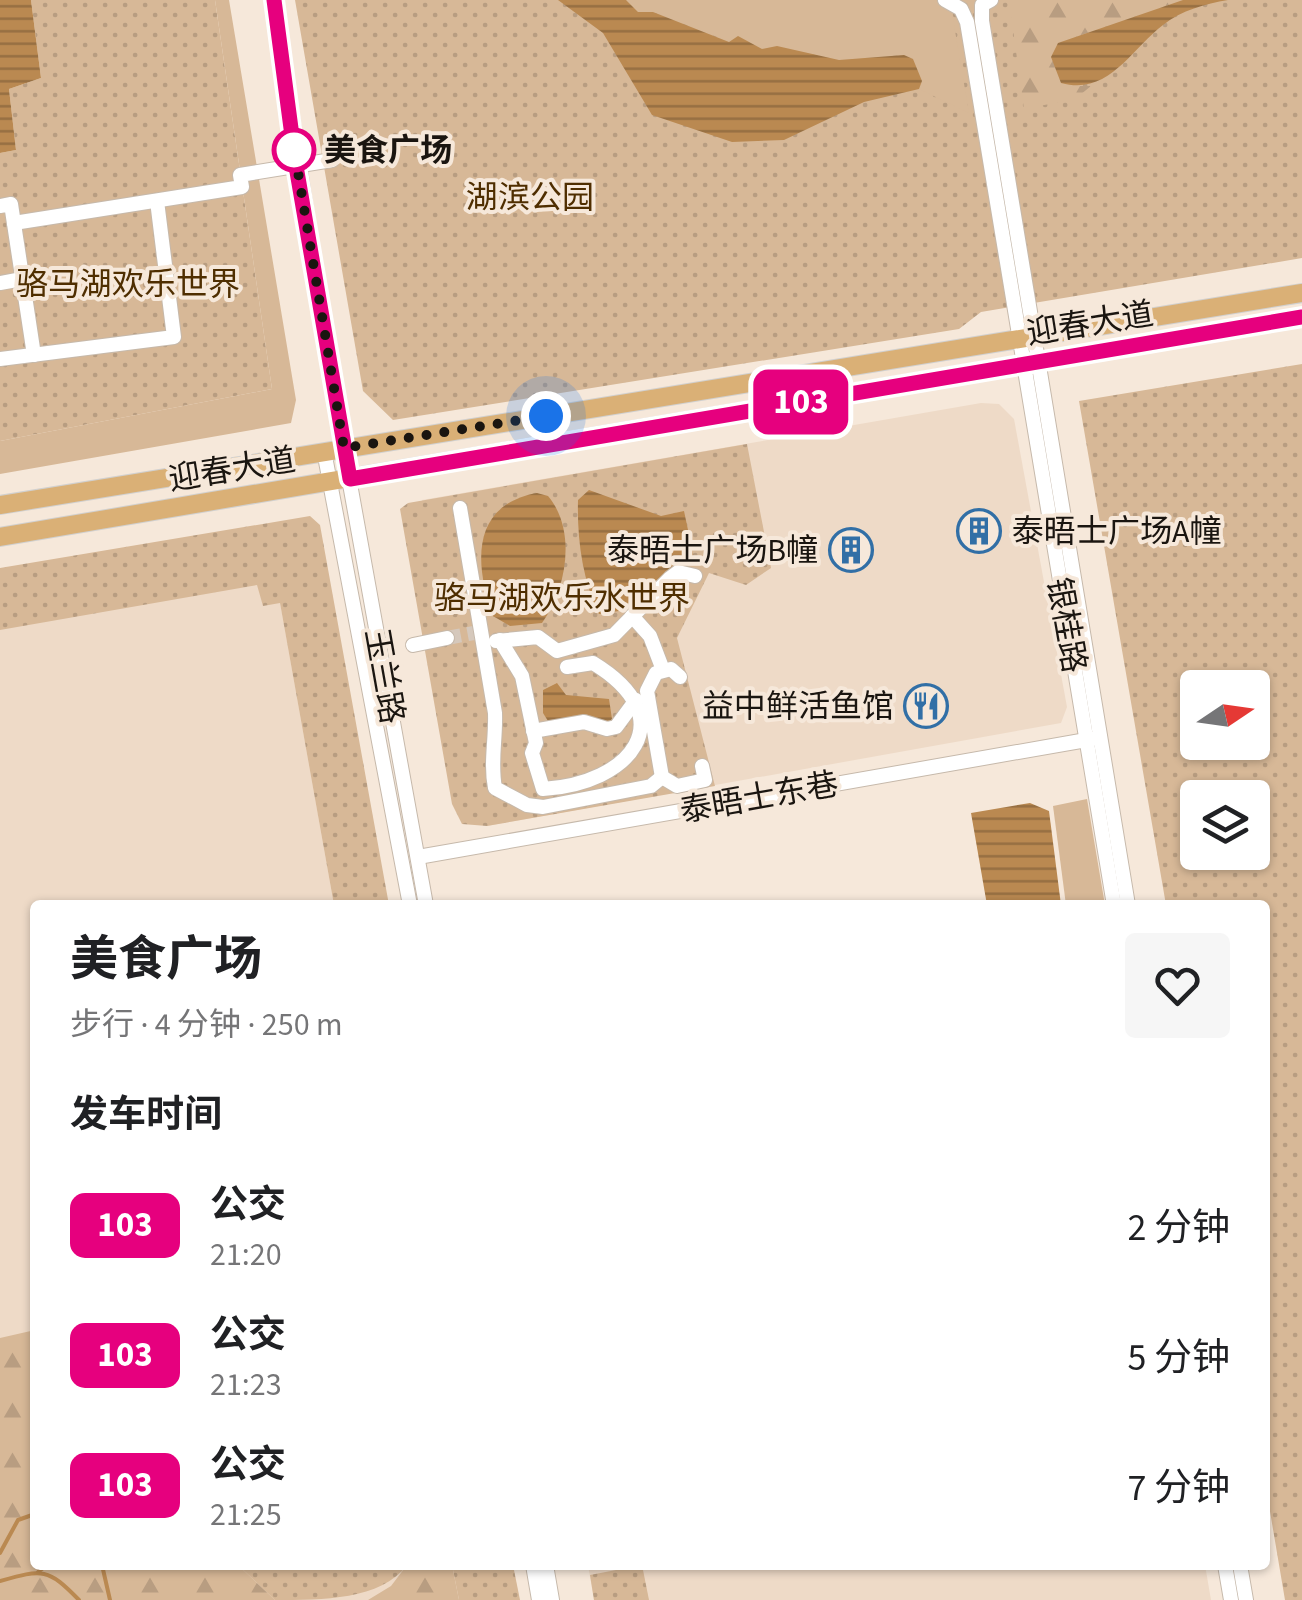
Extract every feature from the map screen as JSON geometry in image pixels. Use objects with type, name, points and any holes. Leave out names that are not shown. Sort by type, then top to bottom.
[{"type":"main road","name":"迎春大道","points":[[0,505],[1302,294]]},
{"type":"main road","name":"迎春大道","points":[[0,538],[1302,318]]},
{"type":"street","name":"玉兰路","points":[[274,0],[296,166],[425,900]]},
{"type":"street","points":[[945,0],[962,8],[987,2]]},
{"type":"street","name":"银桂路","points":[[987,2],[1026,340]]},
{"type":"street","name":"银桂路","points":[[962,8],[1030,363],[1093,739],[1113,900]]},
{"type":"street","points":[[14,223],[242,187],[240,175],[332,160]]},
{"type":"street","points":[[0,359],[174,338],[157,201]]},
{"type":"street","points":[[0,206],[11,204],[34,355]]},
{"type":"street","points":[[0,283],[22,279]]},
{"type":"street","name":"玉兰路","points":[[324,451],[409,900]]},
{"type":"street","points":[[460,508],[498,734],[490,761],[495,788],[527,805],[543,807],[651,786],[662,777]]},
{"type":"street","points":[[479,636],[500,640],[538,637],[557,651],[605,640],[674,574],[695,576]]},
{"type":"street","points":[[632,616],[650,636],[663,670]]},
{"type":"street","points":[[414,645],[448,638]]},
{"type":"street","points":[[500,640],[522,676],[534,731],[532,753],[543,789],[600,778],[636,750],[642,731],[636,700],[592,663],[567,667]]},
{"type":"street","points":[[680,676],[663,670],[656,673],[647,690],[662,777],[677,786],[705,780],[702,766]]},
{"type":"street","points":[[534,731],[584,722],[597,728],[616,728],[636,700]]},
{"type":"street","name":"银桂路","points":[[1093,739],[1127,900]]},
{"type":"street","name":"泰晤士东巷","points":[[418,857],[1093,739]]},
{"type":"street","points":[[534,1570],[540,1600]]},
{"type":"street","points":[[547,1570],[552,1600]]},
{"type":"street","points":[[1226,1570],[1231,1600]]},
{"type":"street","points":[[1241,1570],[1246,1600]]},
{"type":"shaded area","points":[[0,0],[31,0],[41,78],[9,89],[16,150],[0,153]]},
{"type":"shaded area","points":[[558,0],[626,0],[638,12],[653,12],[729,42],[738,36],[762,49],[777,46],[839,60],[904,55],[913,59],[922,81],[919,89],[864,102],[784,140],[732,142],[652,115],[603,33]]},
{"type":"shaded area","points":[[1183,0],[1228,0],[1194,8],[1170,20],[1106,77],[1078,85],[1061,83],[1051,57],[1058,43]]},
{"type":"shaded area","points":[[981,403],[999,404],[1014,419],[1067,707],[1061,723],[487,826],[422,500]]},
{"type":"shaded area","points":[[589,490],[661,516],[684,511],[695,563],[670,569],[619,611],[599,614],[585,573],[578,529],[578,500]]},
{"type":"shaded area","points":[[537,493],[548,496],[563,525],[563,576],[542,623],[510,626],[493,616],[483,576],[483,539],[500,510]]},
{"type":"shaded area","points":[[274,569],[333,900],[30,900],[30,1570],[453,1570],[459,1600],[0,1600],[0,608]]},
{"type":"shaded area","points":[[557,683],[566,695],[609,699],[612,719],[608,723],[548,721],[543,713],[543,690]]},
{"type":"shaded area","points":[[1030,803],[1049,811],[1060,900],[986,900],[971,813]]},
{"type":"shaded area","points":[[589,1570],[1206,1570],[1211,1600],[594,1600]]},
{"type":"green space","name":"骆马湖欢乐世界","points":[[31,0],[215,0],[272,389],[0,441],[0,153],[16,150],[9,89],[41,78]]},
{"type":"green space","points":[[215,0],[229,0],[296,400],[291,423],[0,474],[0,441],[272,389]]},
{"type":"green space","name":"湖滨公园","points":[[295,0],[1302,0],[1302,258],[981,312],[959,329],[393,420],[363,391]]},
{"type":"green space","points":[[626,0],[936,0],[952,13],[969,113],[919,89],[922,81],[913,59],[904,55],[837,60],[777,46],[762,49],[738,36],[730,42],[653,12],[638,12]]},
{"type":"green space","points":[[1009,0],[1183,0],[1058,43],[1074,86],[1091,86],[1075,99],[1024,109]]},
{"type":"green space","points":[[1302,364],[1302,1600],[1285,1600],[1270,1512],[1270,900],[1165,900],[1079,401]]},
{"type":"green space","name":"骆马湖欢乐水世界","points":[[747,444],[771,568],[746,585],[709,573],[677,638],[715,786],[487,826],[462,824],[452,804],[400,509],[408,503]]},
{"type":"green space","points":[[310,516],[320,525],[388,900],[333,900],[280,603],[263,606],[257,585],[0,630],[0,568]]},
{"type":"green space","points":[[1087,799],[1104,900],[1065,900],[1053,806]]},
{"type":"green space","points":[[30,1331],[30,1570],[243,1570],[275,1600],[0,1600],[0,1338]]},
{"type":"green space","points":[[243,1570],[402,1570],[382,1585],[349,1596],[275,1600]]},
{"type":"green space","points":[[403,1570],[453,1570],[459,1600],[368,1600],[391,1586]]},
{"type":"green space","points":[[453,1570],[514,1570],[520,1600],[459,1600]]},
{"type":"green space","points":[[643,1570],[649,1600],[594,1600],[590,1575]]},
{"type":"waterway","points":[[0,1553],[18,1520],[30,1516]]},
{"type":"waterway","points":[[103,1570],[110,1600]]},
{"type":"waterway","points":[[0,1581],[44,1574],[60,1582],[79,1600]]},
{"type":"tunnel","points":[[447,638],[474,633]]},
{"type":"bus line","name":"103","points":[[274,0],[282,78],[350,479],[1302,317]]},
{"type":"place","name":"美食广场","points":[[294,150]]},
{"type":"place","name":"泰晤士广场A幢","points":[[979,531]]},
{"type":"place","name":"泰晤士广场B幢","points":[[851,550]]},
{"type":"place","name":"益中鲜活鱼馆","points":[[926,706]]},
{"type":"route","points":[[294,150],[292,136],[344,448],[546,416]]}]
